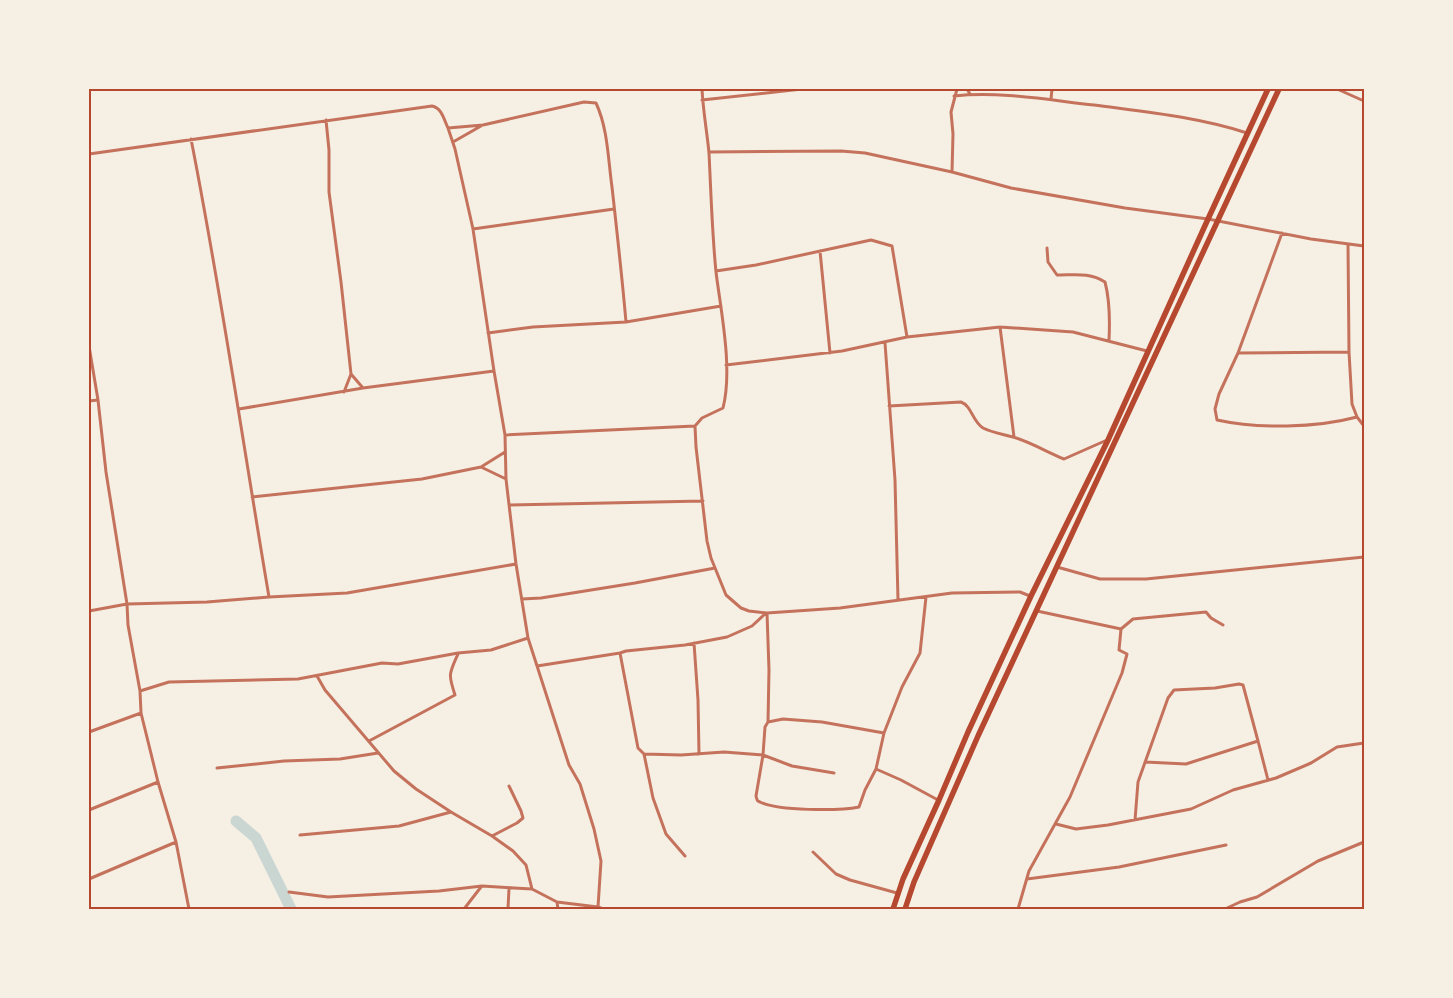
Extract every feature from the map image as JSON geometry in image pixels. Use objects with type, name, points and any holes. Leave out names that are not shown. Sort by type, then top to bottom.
[{"type":"highway","points":[[893,909],[903,879],[968,732],[1031,596],[1108,440],[1268,89]]},
{"type":"highway","points":[[905,909],[914,882],[978,736],[1279,89]]},
{"type":"highway","points":[[1136,379],[1143,382]]},
{"type":"highway","points":[[1005,653],[1015,658]]},
{"type":"highway","points":[[968,732],[978,736]]},
{"type":"street","points":[[702,89],[716,272],[726,365],[723,408],[702,418],[695,426],[707,541],[711,558],[726,595],[741,608],[767,613],[840,608],[952,593],[1020,592],[1031,596]]},
{"type":"street","points":[[702,100],[802,89]]},
{"type":"street","points":[[952,172],[953,134],[951,112],[957,89]]},
{"type":"street","points":[[967,89],[970,94]]},
{"type":"street","points":[[1051,99],[1052,89]]},
{"type":"street","points":[[1337,89],[1364,101]]},
{"type":"street","points":[[954,96],[970,94],[1051,99],[1211,122],[1248,133]]},
{"type":"street","points":[[448,128],[483,125],[565,105],[584,102],[596,103],[602,117],[626,322]]},
{"type":"street","points":[[89,154],[432,106],[437,107],[441,111],[453,142],[473,229],[505,435],[506,479],[516,564],[528,638],[569,764],[580,784],[594,828],[600,861],[598,907]]},
{"type":"street","points":[[326,120],[329,150],[329,192],[351,374],[344,392]]},
{"type":"street","points":[[453,142],[483,125]]},
{"type":"street","points":[[191,139],[205,208],[239,409],[268,597]]},
{"type":"street","points":[[708,152],[840,151],[865,153],[952,172],[1011,188],[1125,208],[1208,219],[1282,233],[1363,245]]},
{"type":"street","points":[[473,229],[614,209]]},
{"type":"street","points":[[1282,233],[1238,353],[1219,394],[1216,409],[1217,420],[1233,424],[1286,426],[1336,423],[1357,417]]},
{"type":"street","points":[[716,272],[870,240],[892,246],[907,337]]},
{"type":"street","points":[[1348,244],[1349,352],[1352,404],[1357,417],[1364,426]]},
{"type":"street","points":[[1047,248],[1048,262],[1057,274],[1088,274],[1097,276],[1105,282],[1110,317],[1109,340]]},
{"type":"street","points":[[820,251],[830,353]]},
{"type":"street","points":[[488,333],[533,327],[626,322],[721,306]]},
{"type":"street","points":[[726,365],[830,353],[907,337],[1000,327],[1073,332],[1147,351]]},
{"type":"street","points":[[1000,327],[1014,437]]},
{"type":"street","points":[[884,342],[895,480],[898,600]]},
{"type":"street","points":[[89,346],[98,400],[106,472],[127,604],[128,625],[140,691],[141,713],[158,782],[176,842],[189,909]]},
{"type":"street","points":[[1238,353],[1349,352]]},
{"type":"street","points":[[239,409],[363,388],[494,371]]},
{"type":"street","points":[[351,374],[363,388]]},
{"type":"street","points":[[89,401],[98,400]]},
{"type":"street","points":[[889,406],[962,402],[966,404],[975,422],[982,427],[992,432],[1014,437],[1064,459],[1108,440]]},
{"type":"street","points":[[505,435],[695,426]]},
{"type":"street","points":[[252,497],[422,479],[481,467],[505,452]]},
{"type":"street","points":[[481,467],[506,479]]},
{"type":"street","points":[[510,505],[703,501]]},
{"type":"street","points":[[1057,567],[1100,579],[1146,579],[1364,557]]},
{"type":"street","points":[[89,611],[127,604],[207,602],[347,593],[516,564]]},
{"type":"street","points":[[522,600],[635,583],[715,568]]},
{"type":"street","points":[[767,613],[768,722],[764,727],[763,755],[756,796],[761,803],[779,807],[836,810],[859,807],[876,769],[884,733],[902,687],[920,653],[926,597]]},
{"type":"street","points":[[1036,611],[1121,629]]},
{"type":"street","points":[[1018,909],[1029,870],[1070,797],[1122,673],[1127,654],[1119,650],[1121,629],[1133,619],[1206,612],[1211,618],[1223,625]]},
{"type":"street","points":[[537,666],[626,651],[685,645],[727,637],[752,626],[767,613]]},
{"type":"street","points":[[140,691],[169,682],[298,679],[382,662],[398,664],[458,653],[491,650],[528,638]]},
{"type":"street","points":[[694,643],[699,754]]},
{"type":"street","points":[[369,741],[455,695],[450,672],[458,653]]},
{"type":"street","points":[[620,653],[638,748],[644,754],[653,798],[666,834],[685,856]]},
{"type":"street","points":[[317,676],[325,690],[394,771],[416,789],[513,851],[526,865],[532,889]]},
{"type":"street","points":[[1135,820],[1138,782],[1168,698],[1174,690],[1243,685],[1268,780]]},
{"type":"street","points":[[89,732],[141,713]]},
{"type":"street","points":[[768,722],[784,719],[822,722],[884,733]]},
{"type":"street","points":[[1145,762],[1186,764],[1258,741]]},
{"type":"street","points":[[1056,824],[1076,829],[1108,825],[1191,809],[1233,790],[1268,780],[1311,763],[1331,750],[1364,743]]},
{"type":"street","points":[[644,754],[724,752],[763,755],[792,766],[834,773]]},
{"type":"street","points":[[217,768],[284,761],[340,759],[378,753]]},
{"type":"street","points":[[876,769],[939,800]]},
{"type":"street","points":[[89,810],[158,782]]},
{"type":"street","points":[[492,836],[523,818],[509,786]]},
{"type":"street","points":[[300,835],[399,826],[451,812]]},
{"type":"street","points":[[89,879],[176,842]]},
{"type":"street","points":[[1225,909],[1257,897],[1318,862],[1364,842]]},
{"type":"street","points":[[1026,879],[1119,867],[1226,845]]},
{"type":"street","points":[[813,852],[836,874],[898,894]]},
{"type":"street","points":[[290,892],[328,897],[439,891],[482,886],[532,889],[558,902],[603,909]]},
{"type":"street","points":[[464,909],[482,886]]},
{"type":"street","points":[[508,909],[509,888]]},
{"type":"street","points":[[558,902],[558,909]]},
{"type":"waterway","points":[[236,821],[256,838],[291,909]]}]
